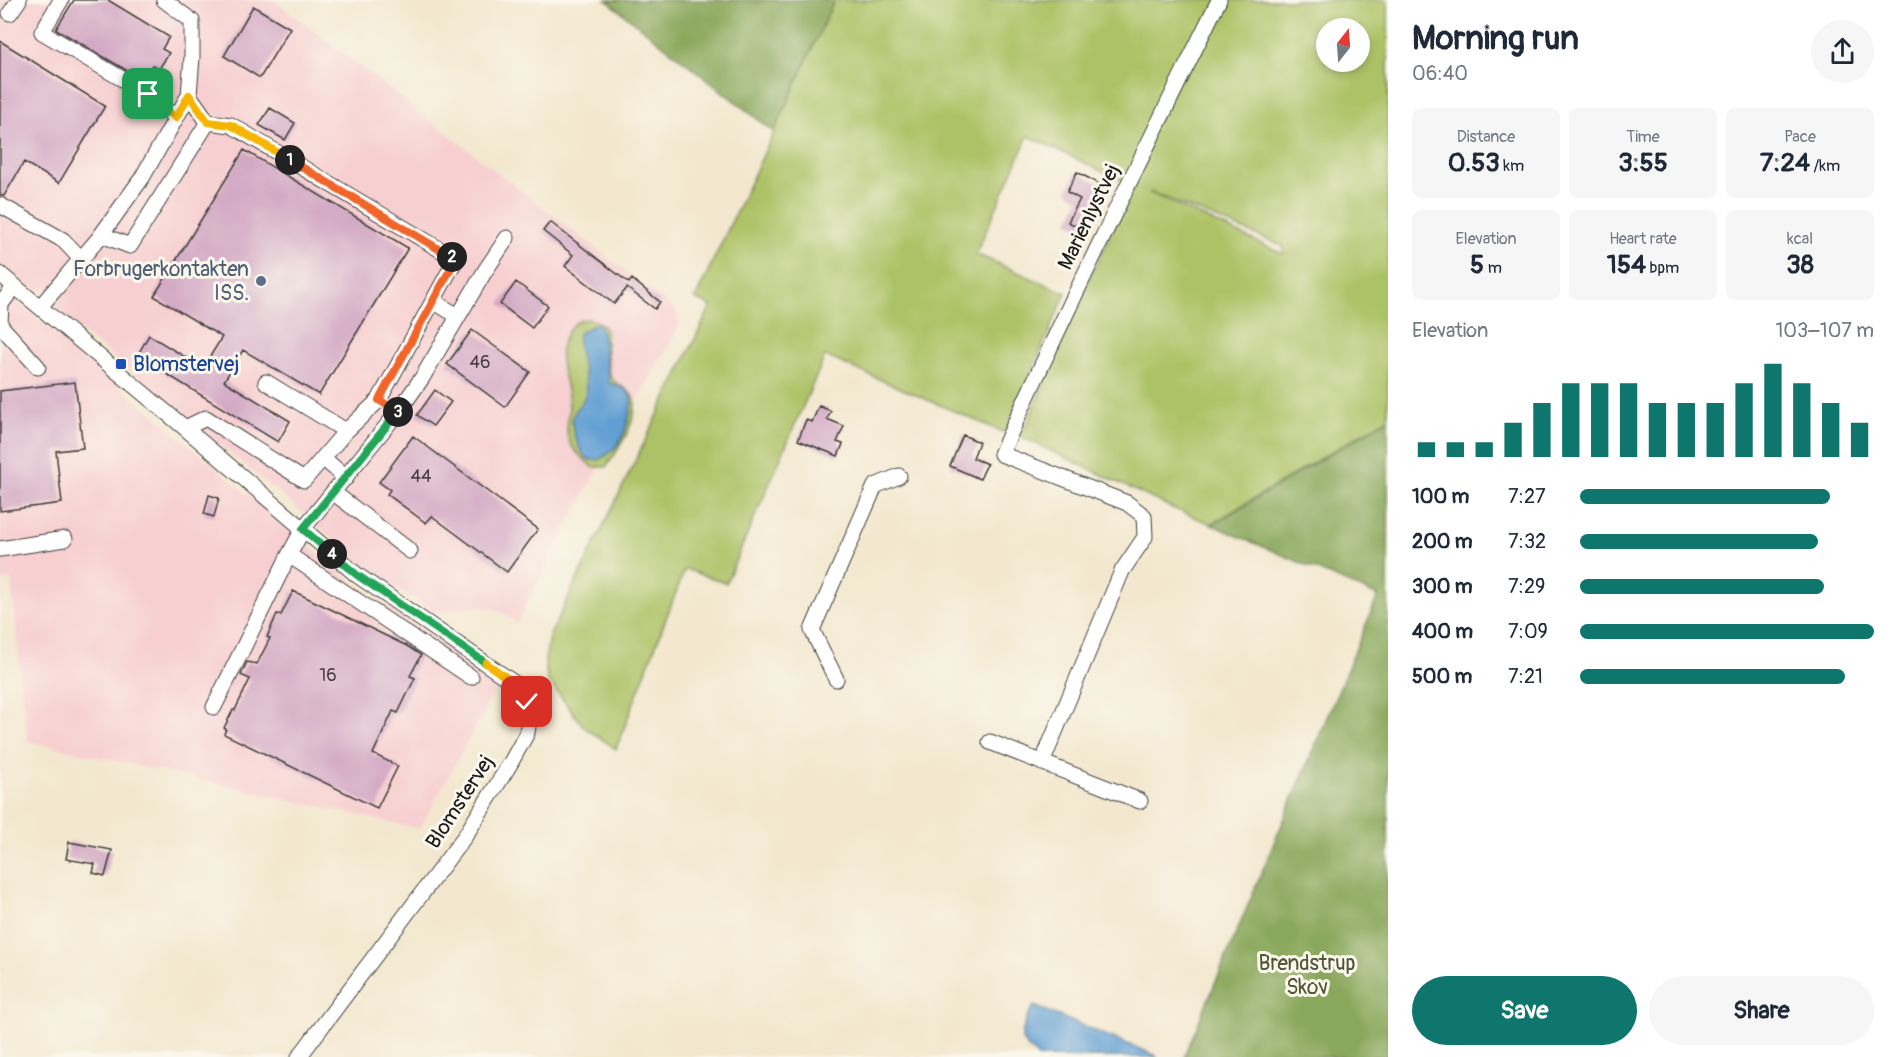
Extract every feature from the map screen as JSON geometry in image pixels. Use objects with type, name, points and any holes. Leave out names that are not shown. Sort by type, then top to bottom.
[{"type":"street","points":[[61,0],[42,32],[148,94],[176,118]]},
{"type":"street","points":[[40,307],[102,235],[142,178],[189,95],[192,21],[164,0]]},
{"type":"street","name":"Marienlystvej","points":[[1042,763],[1122,572],[1145,537],[1144,516],[1127,503],[1001,454],[1113,213],[1219,0]]},
{"type":"street","points":[[185,428],[206,418],[304,480],[346,432],[379,400],[456,259],[231,125],[208,122],[189,95]]},
{"type":"street","points":[[102,235],[130,246],[208,122]]},
{"type":"street","points":[[0,205],[63,240],[82,260]]},
{"type":"street","points":[[214,707],[303,529],[398,412],[507,237]]},
{"type":"street","name":"Blomstervej","points":[[0,274],[357,575],[514,683],[527,702],[530,714],[527,733],[465,836],[299,1057]]},
{"type":"street","points":[[15,286],[1,300],[0,326],[38,367]]},
{"type":"street","points":[[434,301],[458,316]]},
{"type":"street","points":[[413,339],[436,353]]},
{"type":"street","points":[[266,382],[346,432]]},
{"type":"street","points":[[379,400],[398,412]]},
{"type":"street","points":[[323,458],[346,477]]},
{"type":"street","points":[[836,679],[812,630],[875,486],[899,476]]},
{"type":"street","points":[[334,493],[410,551]]},
{"type":"street","points":[[0,549],[65,540]]},
{"type":"street","points":[[289,555],[471,677]]},
{"type":"street","points":[[990,742],[1140,801]]},
{"type":"shaded area","points":[[0,0],[274,0],[676,310],[680,325],[562,534],[517,624],[503,612],[480,606],[433,612],[361,564],[294,506],[61,315],[60,311],[56,311],[58,296],[46,288],[39,290],[28,287],[0,264]]},
{"type":"shaded area","points":[[0,286],[352,582],[499,683],[420,829],[27,741],[11,579],[0,581]]},
{"type":"green space","points":[[606,0],[829,0],[833,3],[774,132]]},
{"type":"green space","points":[[834,0],[1388,0],[1388,418],[1211,524],[1021,437],[1080,299],[1133,186],[1028,136],[976,254],[1066,293],[1005,433],[825,356],[726,583],[685,569],[616,749],[584,727],[547,679],[545,661],[549,637],[711,306],[695,299]],"holes":[[[1151,192],[1283,246],[1284,254],[1150,193]]]},
{"type":"green space","points":[[588,319],[598,322],[606,330],[611,377],[630,392],[635,403],[628,432],[606,467],[592,467],[574,450],[567,434],[569,407],[561,350],[573,325]]},
{"type":"green space","name":"Brendstrup Skov","points":[[1388,419],[1388,1057],[1184,1057],[1378,596],[1212,525]]},
{"type":"water","points":[[598,324],[601,328],[610,383],[626,390],[631,399],[629,418],[620,441],[616,447],[598,460],[588,459],[585,456],[576,439],[572,420],[586,392],[578,334]]},
{"type":"water","points":[[1034,1006],[1157,1057],[1038,1057],[1022,1039],[1027,1017]]},
{"type":"building","points":[[74,0],[108,0],[169,37],[162,49],[169,53],[159,69],[152,65],[143,80],[56,29]]},
{"type":"building","points":[[253,6],[290,28],[260,78],[224,56]]},
{"type":"building","points":[[0,41],[105,106],[59,183],[24,162],[4,196],[0,195]]},
{"type":"building","points":[[270,108],[295,123],[285,140],[259,125]]},
{"type":"building","points":[[244,150],[408,248],[319,395],[243,350],[224,381],[290,421],[278,442],[137,356],[149,335],[203,368],[222,337],[154,296]]},
{"type":"building","points":[[1077,172],[1107,188],[1101,200],[1097,198],[1082,229],[1068,222],[1080,199],[1067,192]]},
{"type":"building","points":[[550,222],[629,283],[632,279],[660,302],[655,309],[627,288],[614,304],[565,266],[573,255],[543,231]]},
{"type":"building","points":[[516,282],[548,306],[532,328],[500,304]]},
{"type":"building","points":[[472,330],[530,372],[505,407],[447,364]]},
{"type":"building","points":[[75,382],[83,448],[56,451],[62,503],[0,511],[0,391]]},
{"type":"building","points":[[435,390],[451,402],[433,426],[417,415]]},
{"type":"building","points":[[819,406],[831,411],[827,419],[844,426],[837,442],[843,444],[838,456],[798,440],[806,420],[812,422]]},
{"type":"building","points":[[963,435],[979,442],[973,458],[987,464],[980,479],[950,466]]},
{"type":"building","points":[[413,436],[538,529],[507,572],[432,516],[426,523],[387,494],[390,490],[379,482]]},
{"type":"building","points":[[209,495],[219,498],[214,517],[204,514]]},
{"type":"building","points":[[293,591],[421,655],[410,676],[415,678],[398,713],[393,711],[373,754],[398,766],[377,808],[224,734],[226,729],[224,728],[250,679],[241,675],[247,662],[257,664],[270,638],[267,637],[277,614],[281,615]]},
{"type":"building","points":[[69,842],[112,850],[105,876],[93,873],[95,864],[66,859]]},
{"type":"place","name":"Forbrugerkontakten ISS.","points":[[261,281]]},
{"type":"place","name":"Blomstervej","points":[[121,364]]},
{"type":"route","points":[[148,94],[176,118],[189,95],[208,122],[231,125],[456,259],[379,400],[398,412],[303,529],[357,575],[514,683],[527,702]]}]
